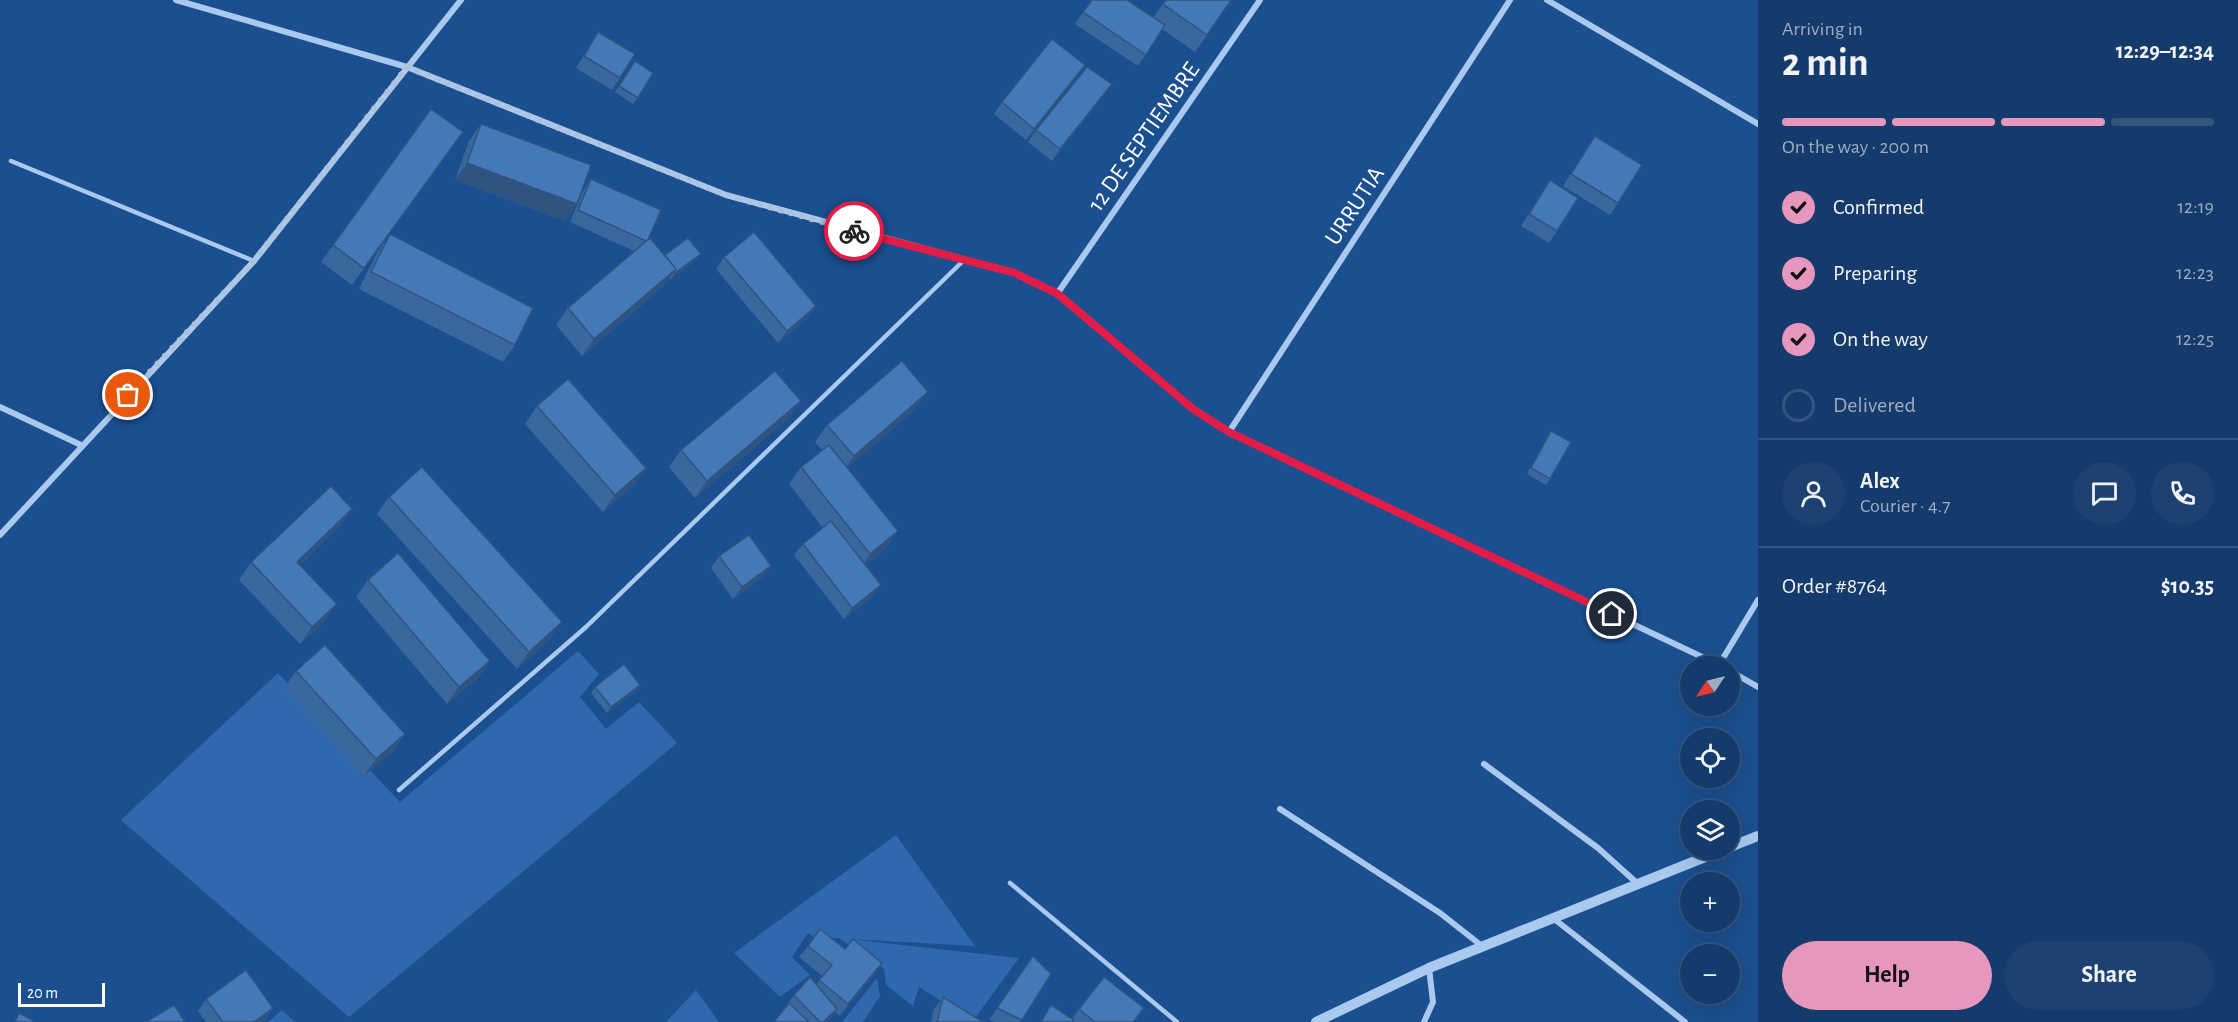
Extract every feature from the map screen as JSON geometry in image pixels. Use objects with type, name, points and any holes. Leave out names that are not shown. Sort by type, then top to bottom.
[{"type":"street","points":[[176,0],[407,67],[726,195],[963,261],[1015,273],[1058,294],[1193,409],[1229,432],[1701,656]]},
{"type":"street","points":[[0,535],[254,261],[461,0]]},
{"type":"street","name":"12 DE SEPTIEMBRE","points":[[1058,294],[1260,0]]},
{"type":"street","name":"URRUTIA","points":[[1229,432],[1510,0]]},
{"type":"street","points":[[1547,0],[1758,124]]},
{"type":"street","points":[[0,408],[81,445]]},
{"type":"street","points":[[1725,656],[1758,600]]},
{"type":"street","points":[[1740,677],[1758,687]]},
{"type":"street","points":[[1484,764],[1598,848],[1638,884]]},
{"type":"street","points":[[1280,809],[1440,913],[1482,946]]},
{"type":"street","points":[[1740,843],[1758,836]]},
{"type":"street","points":[[1316,1022],[1429,968],[1698,860]]},
{"type":"street","points":[[1552,918],[1685,1022]]},
{"type":"street","points":[[1424,1022],[1433,1002],[1429,968]]},
{"type":"lane","points":[[11,161],[254,261]]},
{"type":"lane","points":[[399,790],[586,627],[963,261]]},
{"type":"lane","points":[[1010,883],[1177,1022]]},
{"type":"shaded area","points":[[578,651],[599,674],[580,697],[606,729],[639,702],[677,743],[349,1017],[121,820],[278,673],[400,802]]},
{"type":"shaded area","points":[[896,835],[975,946],[849,939],[1019,958],[973,1021],[919,987],[913,1006],[886,985],[884,969],[839,938],[830,938],[837,953],[808,933],[792,957],[810,975],[780,997],[734,953]]},
{"type":"shaded area","points":[[877,978],[880,996],[863,1022],[842,1022]]},
{"type":"shaded area","points":[[696,990],[719,1022],[666,1022]]},
{"type":"shaded area","points":[[282,1010],[295,1022],[268,1022]]},
{"type":"building","points":[[1092,0],[1127,0],[1165,25],[1146,55],[1083,12]]},
{"type":"building","points":[[1166,0],[1231,0],[1207,35],[1163,4]]},
{"type":"building","points":[[598,32],[635,54],[620,78],[584,56]]},
{"type":"building","points":[[1052,39],[1085,65],[1034,129],[1002,102]]},
{"type":"building","points":[[635,61],[653,73],[638,98],[619,86]]},
{"type":"building","points":[[1087,67],[1112,84],[1060,149],[1036,130]]},
{"type":"building","points":[[431,109],[463,132],[364,268],[333,245]]},
{"type":"building","points":[[481,124],[591,165],[577,204],[467,163]]},
{"type":"building","points":[[1595,136],[1642,165],[1618,203],[1571,174]]},
{"type":"building","points":[[591,179],[661,210],[648,240],[578,210]]},
{"type":"building","points":[[1550,180],[1578,198],[1557,231],[1529,214]]},
{"type":"building","points":[[754,232],[816,306],[787,331],[724,257]]},
{"type":"building","points":[[390,234],[533,308],[515,345],[371,272]]},
{"type":"building","points":[[650,238],[676,269],[594,339],[568,308]]},
{"type":"building","points":[[688,238],[701,254],[675,273],[676,269],[665,255]]},
{"type":"building","points":[[902,361],[928,392],[854,456],[827,425]]},
{"type":"building","points":[[775,371],[801,401],[707,481],[681,450]]},
{"type":"building","points":[[568,379],[646,468],[615,495],[537,406]]},
{"type":"building","points":[[1551,431],[1571,442],[1550,479],[1531,468]]},
{"type":"building","points":[[829,445],[898,531],[870,554],[801,467]]},
{"type":"building","points":[[422,467],[562,622],[529,652],[389,497]]},
{"type":"building","points":[[331,486],[352,509],[297,562],[337,604],[312,627],[251,562]]},
{"type":"building","points":[[831,521],[881,585],[852,608],[803,544]]},
{"type":"building","points":[[749,535],[771,566],[742,587],[719,556]]},
{"type":"building","points":[[398,553],[490,661],[459,687],[368,580]]},
{"type":"building","points":[[325,645],[405,734],[376,759],[296,671]]},
{"type":"building","points":[[624,664],[640,685],[611,707],[595,687]]},
{"type":"building","points":[[820,929],[845,949],[853,939],[882,963],[848,1004],[819,980],[832,965],[808,946]]},
{"type":"building","points":[[1033,956],[1051,974],[1022,1020],[997,1008]]},
{"type":"building","points":[[246,970],[273,1008],[254,1022],[223,1022],[206,999]]},
{"type":"building","points":[[810,977],[837,1009],[823,1022],[820,1022],[794,995]]},
{"type":"building","points":[[1104,977],[1144,1008],[1133,1022],[1095,1022],[1079,1009]]},
{"type":"building","points":[[943,997],[983,1022],[937,1022]]},
{"type":"building","points":[[789,1003],[809,1022],[774,1022]]},
{"type":"building","points":[[174,1005],[185,1022],[146,1022]]},
{"type":"building","points":[[1051,1005],[1074,1020],[1072,1022],[1041,1022]]},
{"type":"building","points":[[19,1013],[36,1022],[15,1022]]},
{"type":"way so far","points":[[128,395],[254,261],[407,67],[726,195],[854,231]]},
{"type":"route","points":[[854,231],[1015,273],[1058,294],[1193,409],[1229,432],[1612,614]]}]
